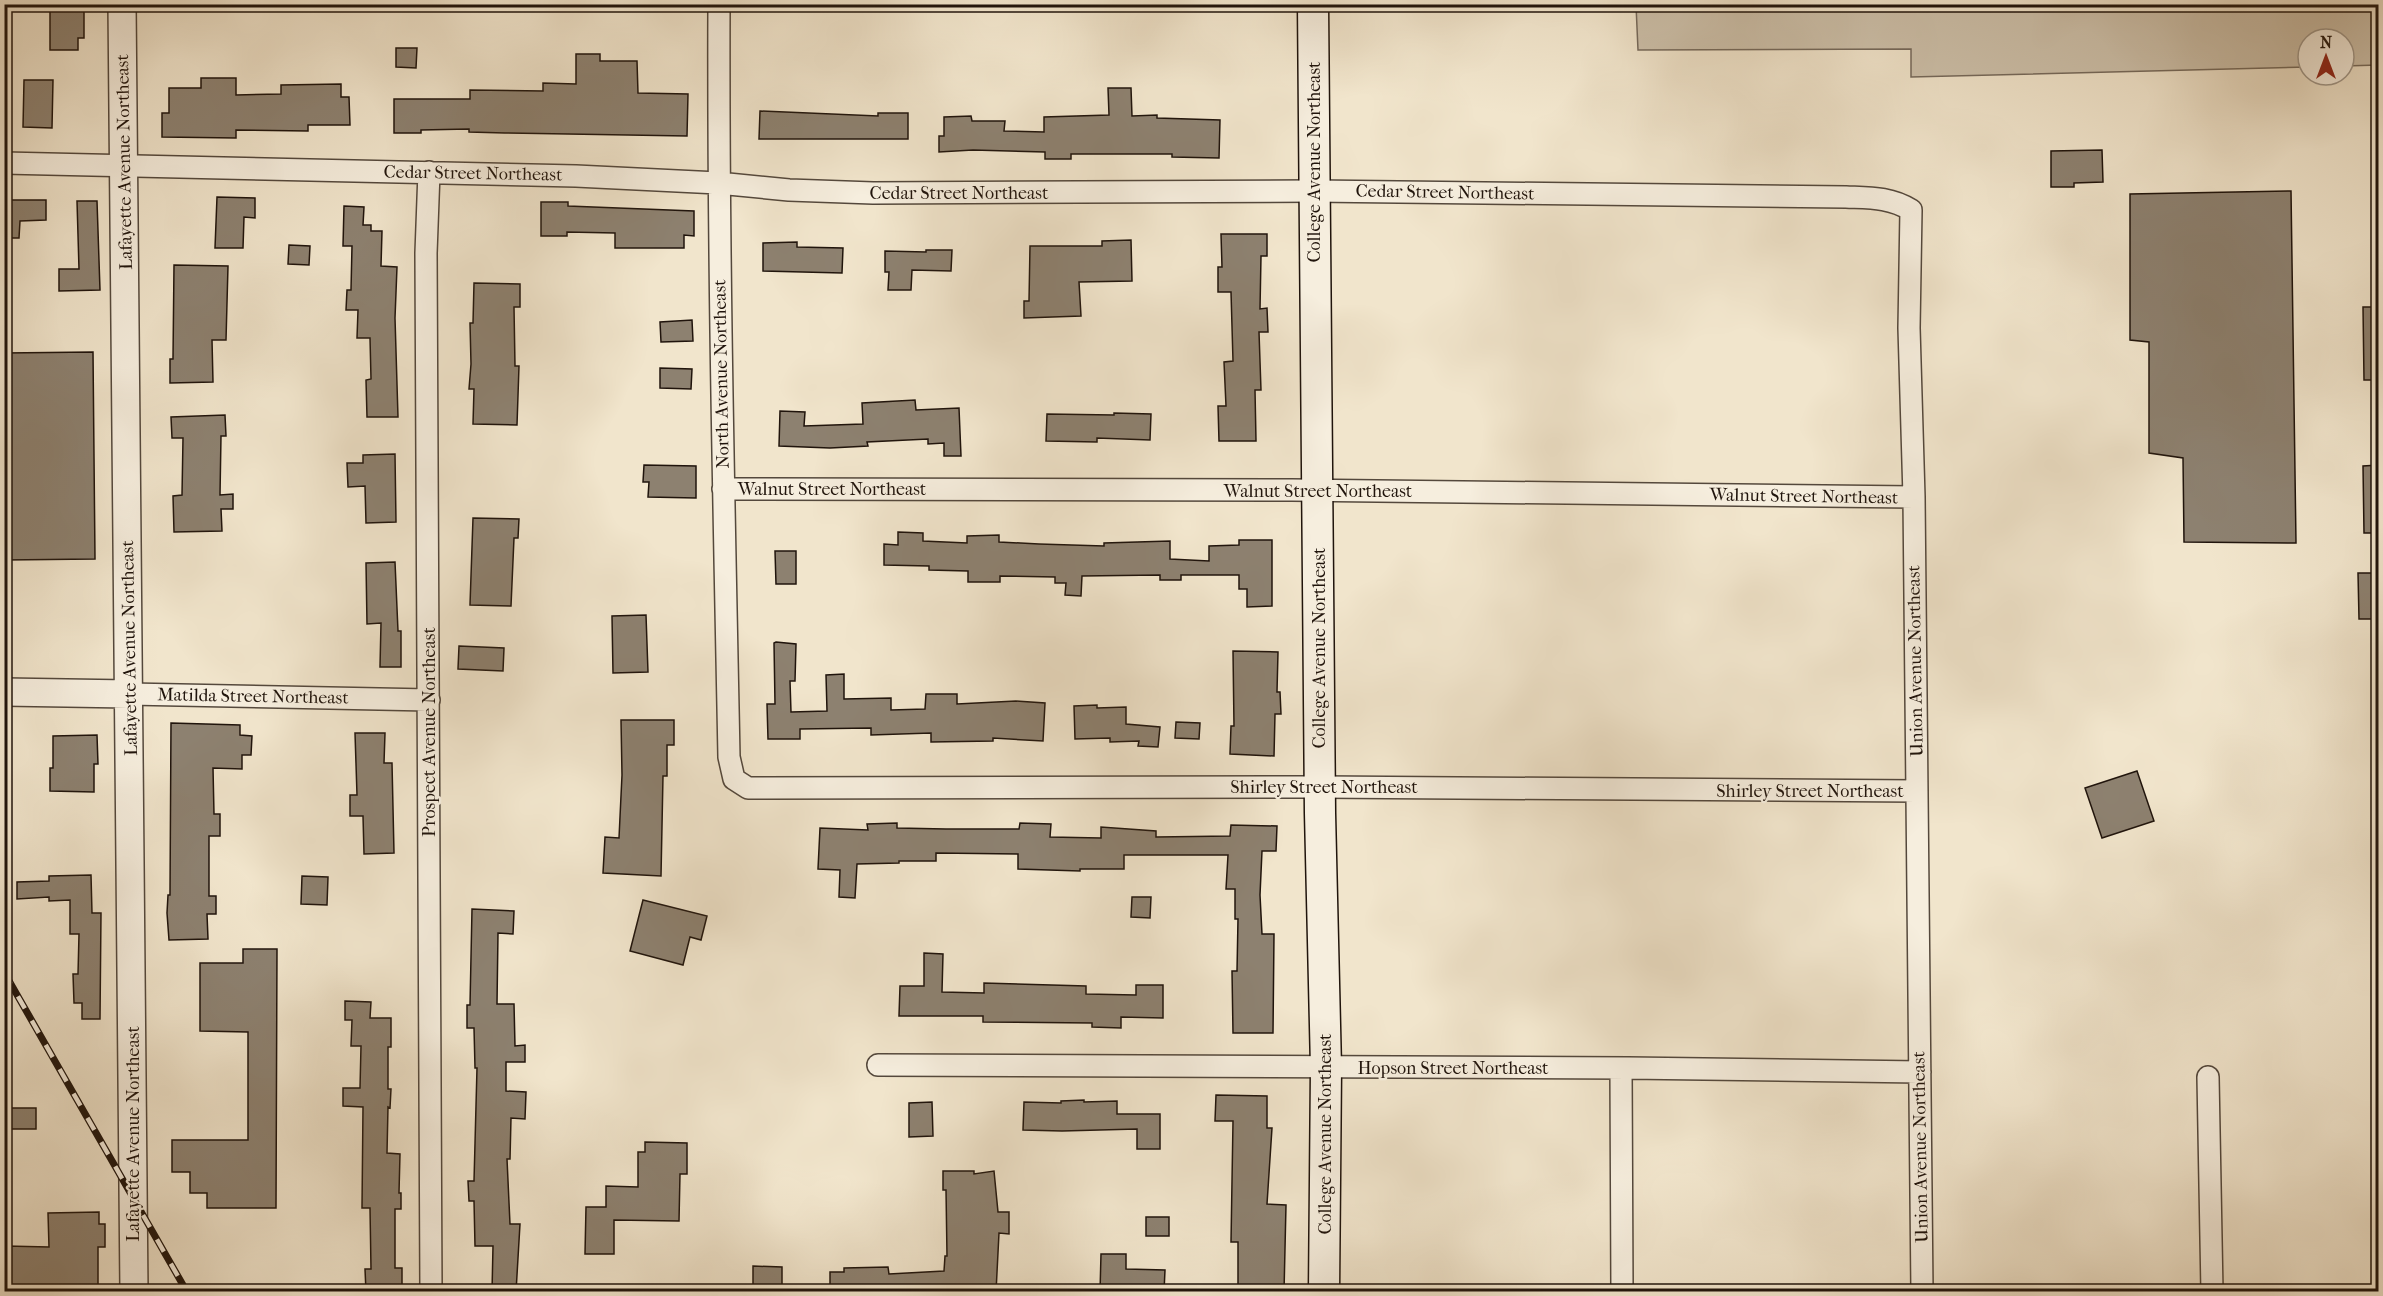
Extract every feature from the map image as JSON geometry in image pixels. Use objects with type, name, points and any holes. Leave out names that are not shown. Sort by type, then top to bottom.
[{"type":"main road","name":"College Avenue Northeast","points":[[1313,4],[1320,787],[1326,1068],[1324,1292]]},
{"type":"street","name":"Lafayette Avenue Northeast","points":[[122,4],[134,1292]]},
{"type":"street","name":"North Avenue Northeast","points":[[719,4],[718,183],[723,489],[729,757],[734,779]]},
{"type":"street","name":"Cedar Street Northeast","points":[[4,163],[576,176],[718,183],[789,190],[873,193],[1314,191],[1846,196],[1891,200],[1911,210]]},
{"type":"street","name":"Prospect Avenue Northeast","points":[[429,172],[426,254],[431,1292]]},
{"type":"street","name":"Union Avenue Northeast","points":[[1911,210],[1909,328],[1914,497],[1922,1292]]},
{"type":"street","name":"Walnut Street Northeast","points":[[723,489],[1317,491],[1914,497]]},
{"type":"street","name":"Matilda Street Northeast","points":[[4,692],[429,700]]},
{"type":"street","name":"Shirley Street Northeast","points":[[734,779],[748,788],[1320,787],[1917,791]]},
{"type":"street","name":"Hopson Street Northeast","points":[[879,1065],[1621,1068],[1920,1072]]},
{"type":"street","points":[[1621,1068],[1622,1292]]},
{"type":"street","points":[[2208,1077],[2212,1292]]},
{"type":"shaded area","points":[[1636,5],[2378,5],[2378,65],[2356,66],[2356,27],[2296,27],[2296,67],[1911,77],[1911,49],[1638,50]]},
{"type":"building","points":[[50,4],[84,4],[84,38],[78,38],[78,50],[50,50]]},
{"type":"building","points":[[396,48],[417,48],[416,68],[396,67]]},
{"type":"building","points":[[576,54],[600,54],[600,61],[637,61],[638,93],[688,94],[687,136],[469,132],[469,129],[394,133],[394,99],[470,99],[470,90],[543,91],[543,83],[576,84]]},
{"type":"building","points":[[201,78],[236,78],[236,95],[281,94],[281,85],[341,84],[341,97],[349,97],[350,125],[308,125],[308,131],[236,130],[236,138],[162,137],[162,113],[169,113],[169,88],[201,88]]},
{"type":"building","points":[[24,80],[53,80],[52,128],[23,127]]},
{"type":"building","points":[[1108,88],[1131,88],[1132,116],[1157,115],[1157,118],[1220,120],[1219,158],[1172,157],[1172,154],[1071,154],[1071,159],[1045,159],[1045,152],[973,150],[939,152],[939,136],[944,136],[944,117],[971,116],[972,121],[1005,121],[1004,131],[1044,132],[1044,117],[1109,115]]},
{"type":"building","points":[[760,111],[878,116],[878,113],[908,113],[908,139],[759,139]]},
{"type":"building","points":[[2102,150],[2103,182],[2074,183],[2074,187],[2051,187],[2051,151]]},
{"type":"building","points":[[2291,191],[2296,543],[2184,542],[2183,458],[2149,453],[2149,342],[2130,340],[2130,194]]},
{"type":"building","points":[[217,197],[255,198],[255,218],[244,217],[243,248],[215,248]]},
{"type":"building","points":[[4,200],[46,200],[46,220],[20,221],[19,238],[4,238]]},
{"type":"building","points":[[77,201],[97,201],[100,290],[59,291],[59,269],[79,269]]},
{"type":"building","points":[[541,202],[568,202],[568,206],[694,211],[694,236],[684,235],[684,248],[615,248],[615,233],[567,232],[567,236],[541,236]]},
{"type":"building","points":[[344,206],[364,207],[363,225],[371,225],[371,231],[382,231],[381,266],[397,267],[395,318],[398,417],[367,417],[366,380],[371,379],[370,338],[357,338],[358,310],[346,310],[347,290],[351,290],[352,246],[343,246]]},
{"type":"building","points":[[1221,234],[1267,234],[1267,256],[1261,256],[1260,309],[1267,308],[1268,332],[1259,332],[1261,390],[1255,390],[1256,441],[1219,441],[1218,406],[1226,406],[1224,362],[1233,361],[1231,292],[1218,292],[1218,267],[1222,267]]},
{"type":"building","points":[[1131,240],[1132,281],[1079,282],[1081,316],[1024,318],[1024,301],[1029,301],[1030,246],[1102,246],[1102,241]]},
{"type":"building","points":[[797,242],[797,247],[843,248],[842,273],[763,271],[763,243]]},
{"type":"building","points":[[289,245],[310,246],[309,265],[288,264]]},
{"type":"building","points":[[926,250],[952,250],[951,271],[912,270],[911,290],[888,290],[889,272],[885,272],[885,251],[926,252]]},
{"type":"building","points":[[174,265],[228,266],[226,340],[212,340],[213,382],[170,383],[170,359],[173,359]]},
{"type":"building","points":[[474,283],[520,284],[520,307],[514,307],[515,366],[519,366],[517,425],[473,424],[474,389],[469,389],[470,323],[473,323]]},
{"type":"building","points":[[2363,307],[2379,307],[2379,380],[2364,380]]},
{"type":"building","points":[[692,320],[693,341],[661,342],[660,322]]},
{"type":"building","points":[[93,352],[95,559],[4,560],[4,353]]},
{"type":"building","points":[[660,368],[692,369],[691,389],[660,388]]},
{"type":"building","points":[[915,400],[916,410],[959,408],[961,456],[944,456],[944,443],[928,444],[928,439],[867,442],[868,446],[830,448],[779,446],[780,411],[805,412],[804,426],[863,424],[862,403]]},
{"type":"building","points":[[1114,413],[1151,414],[1150,440],[1097,438],[1097,442],[1046,441],[1047,414],[1114,415]]},
{"type":"building","points":[[225,415],[226,436],[221,436],[220,495],[233,494],[233,509],[221,509],[222,531],[174,532],[173,496],[182,495],[183,438],[172,438],[171,417]]},
{"type":"building","points":[[395,454],[396,522],[366,523],[365,486],[348,487],[347,463],[363,463],[363,455]]},
{"type":"building","points":[[644,465],[696,466],[696,498],[648,497],[649,482],[643,482]]},
{"type":"building","points":[[2379,465],[2379,533],[2364,533],[2363,466]]},
{"type":"building","points":[[473,518],[519,519],[518,538],[514,538],[511,606],[470,605]]},
{"type":"building","points":[[898,532],[923,533],[923,541],[967,543],[967,536],[999,535],[999,542],[1039,544],[1104,546],[1104,543],[1170,541],[1170,559],[1209,561],[1209,546],[1239,545],[1239,540],[1272,540],[1272,606],[1247,607],[1247,589],[1239,589],[1239,575],[1181,575],[1181,580],[1160,580],[1160,575],[1082,576],[1081,596],[1065,595],[1066,583],[1055,583],[1055,577],[1000,576],[1000,582],[968,582],[968,571],[929,570],[929,566],[884,565],[884,544],[898,545]]},
{"type":"building","points":[[775,551],[796,551],[796,584],[776,584]]},
{"type":"building","points":[[395,562],[398,631],[401,631],[401,667],[380,667],[381,623],[367,624],[366,563]]},
{"type":"building","points":[[2358,573],[2379,573],[2379,619],[2359,619]]},
{"type":"building","points":[[646,615],[648,672],[613,673],[612,616]]},
{"type":"building","points":[[774,643],[796,644],[795,681],[790,681],[791,712],[827,711],[826,675],[844,674],[844,699],[891,698],[891,710],[925,709],[926,694],[957,694],[957,704],[1016,701],[1045,703],[1043,741],[993,738],[993,741],[931,742],[931,733],[871,735],[871,728],[800,729],[800,739],[768,739],[767,704],[775,704]]},
{"type":"building","points":[[459,646],[504,648],[503,671],[458,669]]},
{"type":"building","points":[[1233,651],[1278,652],[1277,692],[1280,692],[1281,714],[1275,714],[1274,756],[1230,754],[1231,726],[1234,726]]},
{"type":"building","points":[[1097,705],[1097,708],[1126,707],[1126,724],[1160,727],[1158,747],[1138,746],[1139,741],[1110,742],[1110,738],[1075,739],[1074,706]]},
{"type":"building","points":[[621,720],[674,720],[674,745],[667,745],[667,776],[663,776],[661,876],[603,873],[605,837],[619,838],[622,775]]},
{"type":"building","points":[[1176,722],[1200,723],[1199,739],[1175,738]]},
{"type":"building","points":[[171,723],[240,725],[240,735],[252,736],[251,755],[242,755],[242,769],[213,768],[214,814],[220,814],[220,836],[209,836],[209,896],[216,896],[216,914],[207,914],[208,939],[169,940],[167,913],[168,895],[170,895]]},
{"type":"building","points":[[355,733],[385,733],[384,763],[392,763],[394,853],[364,854],[363,816],[350,816],[350,795],[357,795]]},
{"type":"building","points":[[97,735],[98,764],[94,764],[94,792],[50,791],[53,736]]},
{"type":"building","points":[[2137,771],[2154,821],[2102,838],[2085,788]]},
{"type":"building","points":[[897,823],[897,828],[946,829],[1019,829],[1020,823],[1051,824],[1050,837],[1101,838],[1101,827],[1156,831],[1156,837],[1230,836],[1231,825],[1277,826],[1276,851],[1262,851],[1260,895],[1262,934],[1274,934],[1273,1033],[1233,1033],[1232,971],[1237,971],[1238,919],[1235,919],[1235,889],[1226,889],[1228,855],[1124,855],[1124,869],[1080,869],[1080,871],[1018,869],[1018,854],[936,853],[936,861],[857,864],[855,898],[839,897],[840,870],[818,869],[820,828],[868,830],[867,824]]},
{"type":"building","points":[[91,875],[92,913],[101,913],[100,1019],[82,1019],[82,1003],[74,1003],[73,974],[78,974],[79,934],[70,934],[70,900],[49,901],[49,897],[17,899],[17,882],[49,881],[49,876]]},
{"type":"building","points":[[302,876],[328,877],[327,905],[301,904]]},
{"type":"building","points":[[1132,897],[1151,897],[1150,918],[1131,917]]},
{"type":"building","points":[[643,900],[707,916],[701,940],[690,937],[683,965],[630,951]]},
{"type":"building","points":[[472,909],[514,911],[513,934],[498,933],[497,1004],[514,1004],[515,1046],[525,1045],[525,1062],[506,1062],[506,1091],[526,1092],[525,1119],[511,1118],[510,1159],[507,1159],[510,1224],[520,1224],[516,1292],[492,1292],[493,1246],[475,1246],[474,1201],[469,1201],[468,1181],[474,1181],[477,1068],[475,1068],[474,1028],[467,1028],[467,1005],[470,1005]]},
{"type":"building","points":[[243,949],[277,949],[276,1208],[207,1208],[207,1193],[190,1193],[190,1172],[172,1172],[172,1140],[248,1140],[248,1032],[200,1031],[200,963],[243,963]]},
{"type":"building","points":[[924,953],[943,954],[942,992],[984,993],[984,983],[1086,986],[1086,994],[1136,995],[1136,985],[1163,985],[1163,1018],[1121,1017],[1121,1028],[1092,1027],[1092,1023],[983,1022],[983,1016],[899,1016],[900,986],[924,986]]},
{"type":"building","points":[[345,1001],[371,1002],[370,1018],[391,1018],[391,1047],[388,1047],[388,1089],[391,1089],[390,1108],[388,1107],[387,1153],[400,1154],[401,1209],[395,1209],[395,1268],[402,1268],[402,1292],[366,1292],[365,1269],[371,1269],[370,1208],[362,1208],[363,1107],[343,1106],[343,1088],[360,1088],[361,1046],[351,1046],[352,1020],[345,1020]]},
{"type":"building","points":[[1216,1095],[1267,1096],[1267,1128],[1272,1128],[1267,1204],[1286,1205],[1284,1292],[1238,1292],[1238,1242],[1231,1242],[1233,1121],[1215,1121]]},
{"type":"building","points":[[1084,1100],[1084,1102],[1117,1101],[1117,1114],[1160,1114],[1160,1149],[1137,1149],[1137,1129],[1023,1130],[1024,1102],[1061,1103],[1061,1101]]},
{"type":"building","points":[[932,1102],[933,1136],[909,1137],[909,1103]]},
{"type":"building","points":[[4,1108],[36,1108],[36,1129],[4,1129]]},
{"type":"building","points":[[645,1142],[687,1143],[687,1174],[680,1174],[679,1221],[614,1220],[614,1254],[585,1254],[586,1207],[606,1207],[606,1186],[638,1187],[638,1152],[645,1152]]},
{"type":"building","points":[[943,1171],[974,1171],[974,1174],[994,1171],[998,1212],[1009,1212],[1009,1234],[999,1233],[996,1292],[830,1292],[830,1272],[844,1272],[844,1268],[888,1267],[889,1274],[944,1271],[945,1256],[947,1256],[946,1190],[943,1190]]},
{"type":"building","points":[[99,1212],[99,1224],[105,1224],[105,1247],[98,1247],[98,1292],[4,1292],[6,1246],[49,1247],[48,1213]]},
{"type":"building","points":[[1146,1217],[1169,1217],[1169,1236],[1146,1236]]},
{"type":"building","points":[[1101,1254],[1126,1254],[1126,1269],[1165,1270],[1164,1292],[1100,1292]]},
{"type":"building","points":[[753,1266],[782,1267],[782,1292],[753,1292]]},
{"type":"railway","points":[[4,972],[187,1292]]}]
